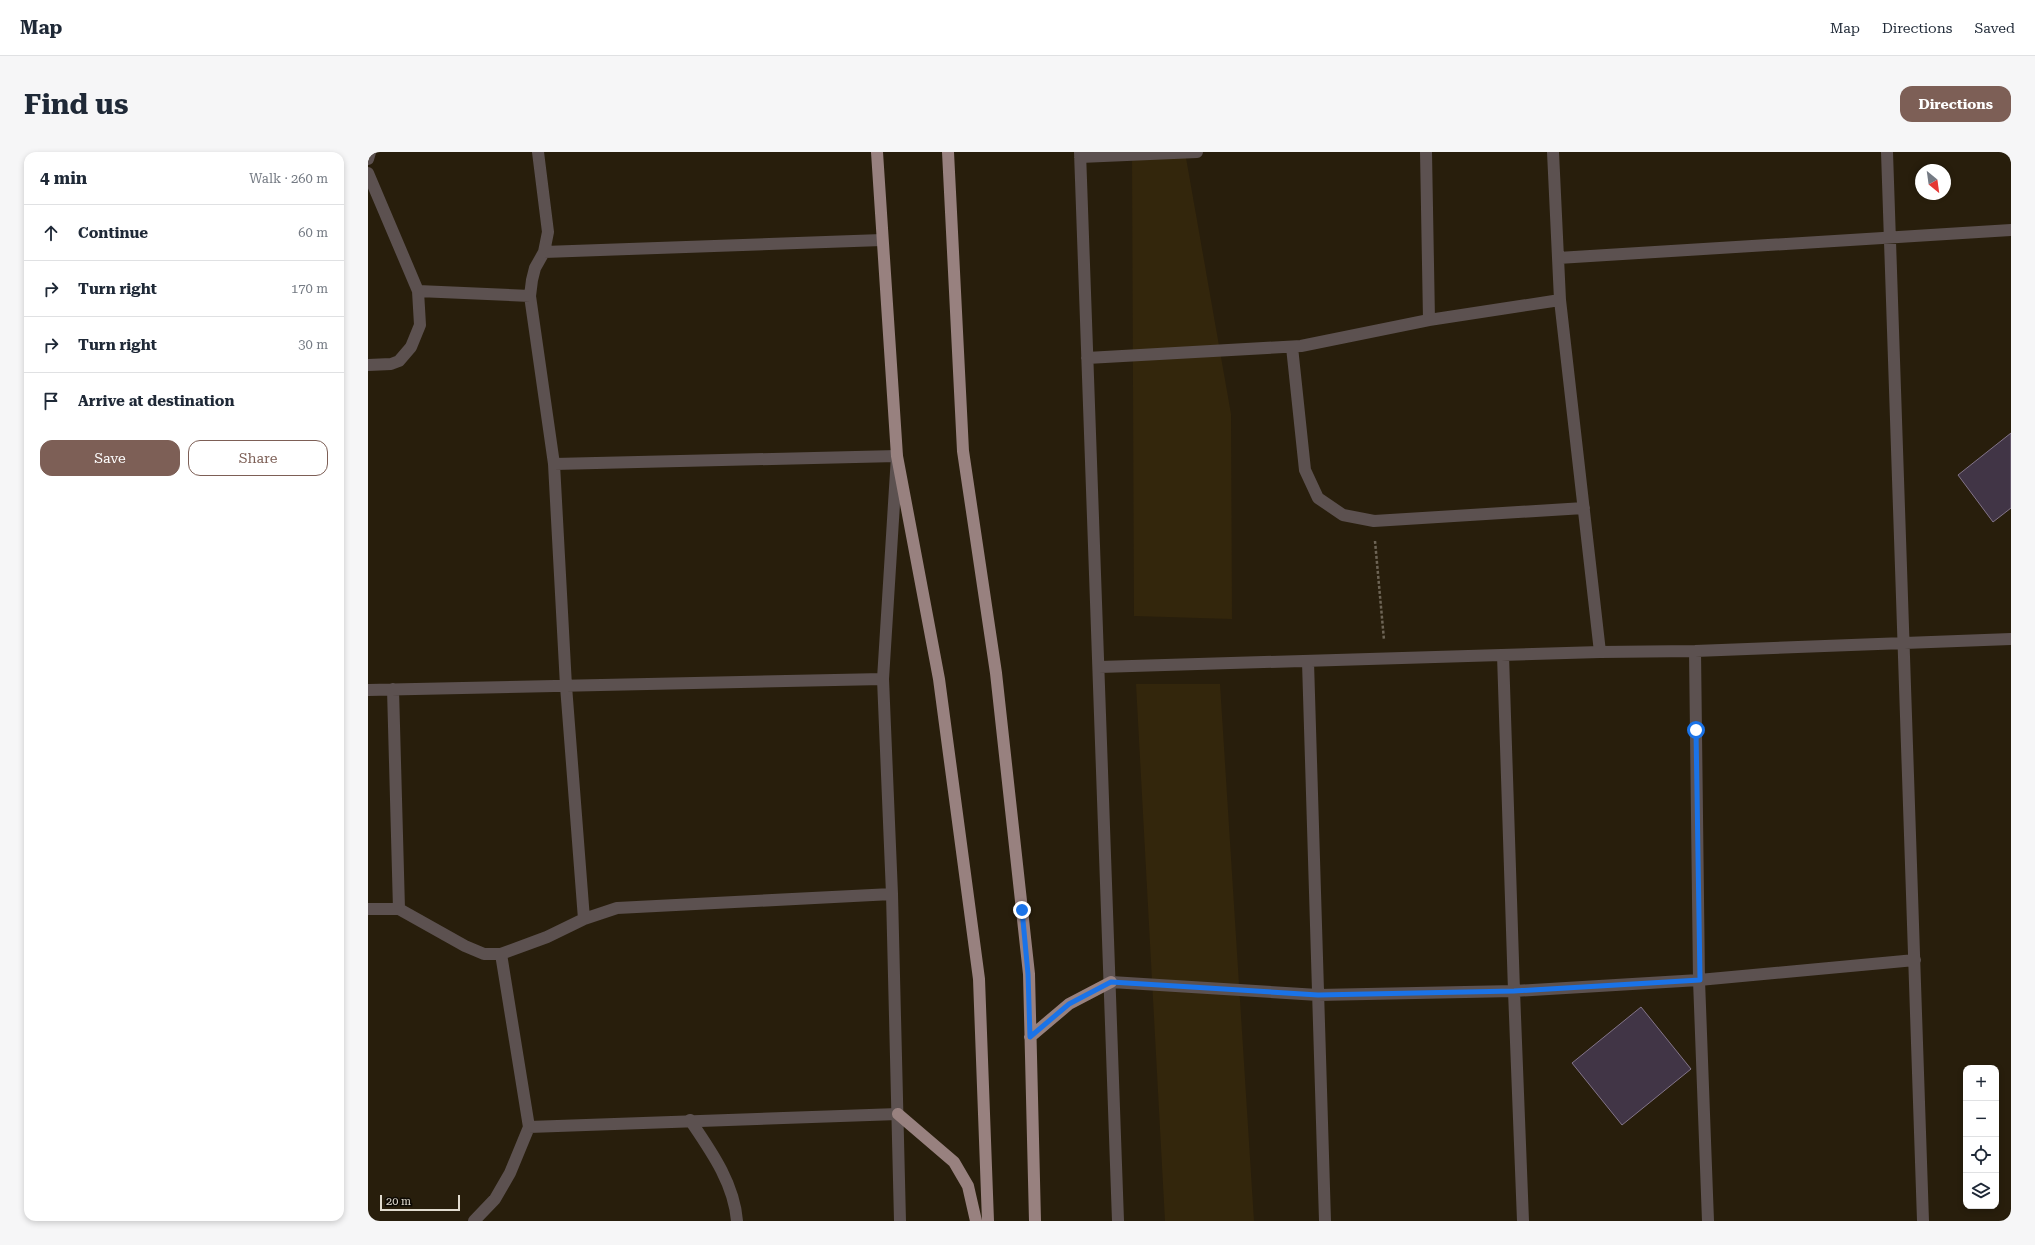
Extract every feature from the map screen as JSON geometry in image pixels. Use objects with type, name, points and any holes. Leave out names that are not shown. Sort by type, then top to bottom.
[{"type":"main road","points":[[877,152],[897,456],[939,679],[979,979],[988,1221]]},
{"type":"main road","points":[[948,152],[963,451],[996,673],[1028,974],[1035,1221]]},
{"type":"main road","points":[[1030,1037],[1069,1004],[1111,982]]},
{"type":"main road","points":[[898,1114],[944,1152],[958,1168],[968,1186],[976,1221]]},
{"type":"street","points":[[368,159],[370,152]]},
{"type":"street","points":[[538,152],[548,232],[544,252],[535,268],[530,296],[554,464],[566,686],[584,919]]},
{"type":"street","points":[[1118,1221],[1111,982],[1080,155],[1197,152]]},
{"type":"street","points":[[1426,152],[1429,320]]},
{"type":"street","points":[[1553,152],[1560,300],[1600,652]]},
{"type":"street","points":[[1887,152],[1905,645],[1923,1221]]},
{"type":"street","points":[[368,173],[418,291],[420,325],[412,347],[399,361],[391,364],[368,365]]},
{"type":"street","points":[[1558,258],[1890,236],[2011,230]]},
{"type":"street","points":[[544,252],[882,240]]},
{"type":"street","points":[[418,291],[530,296]]},
{"type":"street","points":[[1087,358],[1292,347],[1429,320],[1560,300]]},
{"type":"street","points":[[1292,347],[1305,470],[1318,498],[1343,515],[1374,521],[1584,508]]},
{"type":"street","points":[[554,464],[897,456],[883,680],[892,894],[900,1221]]},
{"type":"street","points":[[1099,667],[1308,662],[1600,652],[1905,645],[2011,639]]},
{"type":"street","points":[[1694,651],[1700,980],[1708,1221]]},
{"type":"street","points":[[1503,655],[1523,1221]]},
{"type":"street","points":[[1308,662],[1325,1221]]},
{"type":"street","points":[[368,690],[883,680]]},
{"type":"street","points":[[393,689],[399,909]]},
{"type":"street","points":[[368,909],[399,909],[465,946],[484,954],[501,954],[547,937],[584,919],[617,908],[892,894]]},
{"type":"street","points":[[474,1221],[495,1199],[510,1173],[529,1127],[501,954]]},
{"type":"street","points":[[1111,982],[1318,995],[1514,991],[1700,980],[1915,960]]},
{"type":"street","points":[[529,1127],[690,1120],[898,1114]]},
{"type":"street","points":[[690,1120],[714,1155],[728,1183],[736,1210],[737,1221]]},
{"type":"path","points":[[1374,521],[1386,659]]},
{"type":"shaded area","points":[[1132,152],[1185,152],[1231,414],[1232,619],[1134,616]]},
{"type":"shaded area","points":[[1136,684],[1220,684],[1254,1221],[1165,1221]]},
{"type":"building","points":[[2011,433],[2011,508],[1993,522],[1958,475]]},
{"type":"building","points":[[1641,1007],[1691,1069],[1622,1125],[1572,1063]]},
{"type":"route","points":[[1022,910],[1028,974],[1030,1037],[1069,1004],[1111,982],[1318,995],[1514,991],[1700,980],[1696,730]]}]
